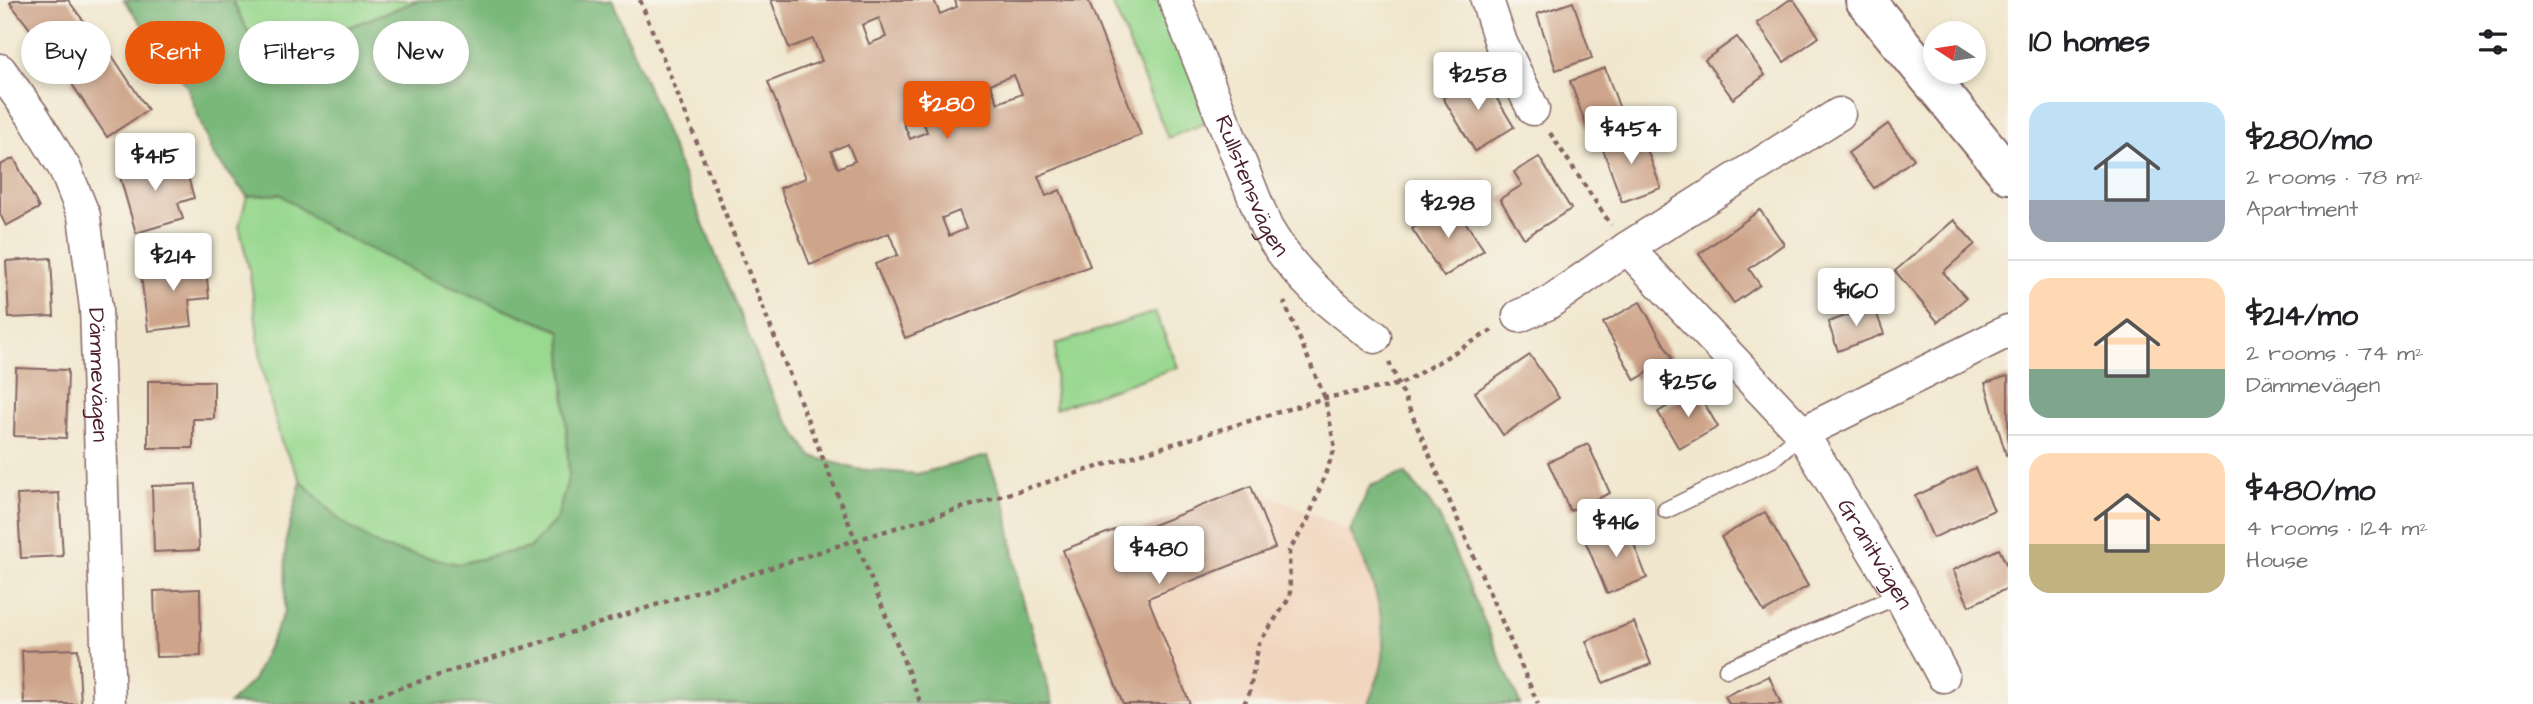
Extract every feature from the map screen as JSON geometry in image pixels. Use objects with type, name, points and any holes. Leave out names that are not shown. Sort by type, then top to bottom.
[{"type":"street","name":"Rullstensvägen","points":[[1175,0],[1266,227],[1284,259],[1325,301],[1375,337]]},
{"type":"street","points":[[1487,0],[1501,43],[1533,110]]},
{"type":"street","points":[[1865,0],[2008,174]]},
{"type":"street","name":"Dämmevägen","points":[[0,70],[33,116],[58,158],[84,216],[96,309],[109,704]]},
{"type":"street","points":[[1519,316],[1547,304],[1627,248],[1839,114]]},
{"type":"street","name":"Granitvägen","points":[[1627,248],[1802,433],[1900,595],[1943,676]]},
{"type":"street","points":[[1802,433],[2008,331]]},
{"type":"lane","points":[[1666,510],[1772,459],[1802,433]]},
{"type":"lane","points":[[1727,669],[1900,595]]},
{"type":"path","points":[[640,0],[921,704]]},
{"type":"path","points":[[1533,110],[1627,248]]},
{"type":"path","points":[[351,704],[856,540],[1325,398],[1401,384],[1519,316]]},
{"type":"path","points":[[1375,337],[1401,384],[1538,704]]},
{"type":"path","points":[[1244,704],[1249,694],[1259,643],[1290,597],[1289,551],[1307,522],[1335,448],[1325,398]]},
{"type":"shaded area","points":[[1251,486],[1350,531],[1371,571],[1380,617],[1383,659],[1368,704],[1123,704],[1063,550],[1122,527],[1126,536]]},
{"type":"green space","points":[[124,0],[232,0],[243,21],[239,21],[239,84],[359,84],[359,23],[419,0],[612,0],[775,401],[811,456],[856,469],[917,474],[987,456],[1006,506],[1019,586],[1053,704],[229,704],[253,680],[285,611],[286,540],[301,481],[339,520],[383,548],[458,564],[529,548],[557,519],[569,475],[561,331],[419,274],[326,227],[280,194],[247,196],[212,153],[186,84],[225,84],[225,21],[139,21]]},
{"type":"green space","points":[[232,0],[419,0],[359,23],[359,21],[243,21]]},
{"type":"green space","points":[[1111,0],[1161,0],[1211,121],[1168,138]]},
{"type":"green space","points":[[280,194],[346,236],[381,254],[452,287],[561,331],[569,475],[557,519],[529,548],[458,564],[383,548],[339,520],[301,481],[281,442],[262,368],[250,273],[239,226],[247,196]]},
{"type":"green space","points":[[1155,312],[1178,367],[1055,409],[1056,344]]},
{"type":"green space","points":[[1405,473],[1438,514],[1520,704],[1368,704],[1382,663],[1382,624],[1370,576],[1350,531],[1370,486]]},
{"type":"building","points":[[14,0],[68,0],[84,21],[24,21],[10,3]]},
{"type":"building","points":[[771,0],[934,0],[940,14],[957,7],[955,0],[1088,0],[1141,135],[1038,176],[1046,196],[1060,190],[1090,266],[905,338],[875,264],[898,255],[889,233],[810,265],[780,188],[806,178],[768,82],[822,61],[813,39],[789,48]],"holes":[[[879,18],[886,37],[869,44],[862,25]],[[1014,75],[1022,94],[998,103],[990,84]],[[921,115],[927,132],[910,139],[903,122]],[[848,144],[855,161],[838,168],[831,151]],[[959,211],[966,229],[949,236],[942,218]]]},
{"type":"building","points":[[1789,0],[1794,0],[1819,37],[1784,62],[1757,23]]},
{"type":"building","points":[[1573,2],[1592,58],[1556,70],[1537,14]]},
{"type":"building","points":[[1737,37],[1765,75],[1733,99],[1705,60]]},
{"type":"building","points":[[111,54],[125,75],[125,84],[131,84],[148,110],[107,137],[72,84],[111,84]]},
{"type":"building","points":[[1605,68],[1625,123],[1590,136],[1570,81]]},
{"type":"building","points":[[1482,74],[1514,127],[1475,151],[1443,98]]},
{"type":"building","points":[[1888,124],[1914,159],[1874,188],[1848,153]]},
{"type":"building","points":[[1640,130],[1661,188],[1622,202],[1601,144]]},
{"type":"building","points":[[164,157],[168,170],[185,166],[194,198],[178,203],[183,219],[136,233],[118,170]]},
{"type":"building","points":[[1539,157],[1571,209],[1524,238],[1500,199],[1522,185],[1514,172]]},
{"type":"building","points":[[14,158],[39,208],[6,226],[0,214],[0,165]]},
{"type":"building","points":[[1452,202],[1484,250],[1444,277],[1412,229]]},
{"type":"building","points":[[1760,210],[1784,244],[1749,269],[1760,285],[1734,303],[1699,254]]},
{"type":"building","points":[[1954,220],[1975,244],[1943,272],[1966,298],[1938,322],[1895,271]]},
{"type":"building","points":[[51,258],[54,316],[9,318],[6,261]]},
{"type":"building","points":[[205,259],[209,298],[189,300],[192,326],[148,331],[140,267]]},
{"type":"building","points":[[1640,302],[1672,358],[1635,380],[1603,323]]},
{"type":"building","points":[[1874,306],[1884,334],[1838,351],[1828,322]]},
{"type":"building","points":[[1530,355],[1559,398],[1503,435],[1475,392]]},
{"type":"building","points":[[16,368],[68,370],[66,438],[14,436]]},
{"type":"building","points":[[2008,376],[2008,454],[2006,455],[1985,383]]},
{"type":"building","points":[[148,381],[214,381],[214,419],[193,419],[193,448],[148,448]]},
{"type":"building","points":[[1696,389],[1718,427],[1679,449],[1658,412]]},
{"type":"building","points":[[1588,444],[1610,493],[1570,511],[1548,462]]},
{"type":"building","points":[[1975,468],[1994,510],[1933,538],[1915,496]]},
{"type":"building","points":[[196,484],[199,550],[154,552],[152,486]]},
{"type":"building","points":[[1251,486],[1275,548],[1148,598],[1190,704],[1123,704],[1063,550],[1122,527],[1126,536]]},
{"type":"building","points":[[59,493],[63,556],[21,558],[17,495]]},
{"type":"building","points":[[1765,512],[1808,586],[1764,612],[1721,537]]},
{"type":"building","points":[[1626,524],[1647,578],[1607,594],[1585,540]]},
{"type":"building","points":[[1999,549],[2008,568],[2008,588],[1969,606],[1953,570]]},
{"type":"building","points":[[200,589],[201,656],[156,657],[154,591]]},
{"type":"building","points":[[1634,622],[1651,664],[1603,683],[1586,641]]},
{"type":"building","points":[[78,649],[81,704],[24,704],[22,651]]},
{"type":"building","points":[[1769,676],[1781,704],[1729,704],[1725,696]]}]
